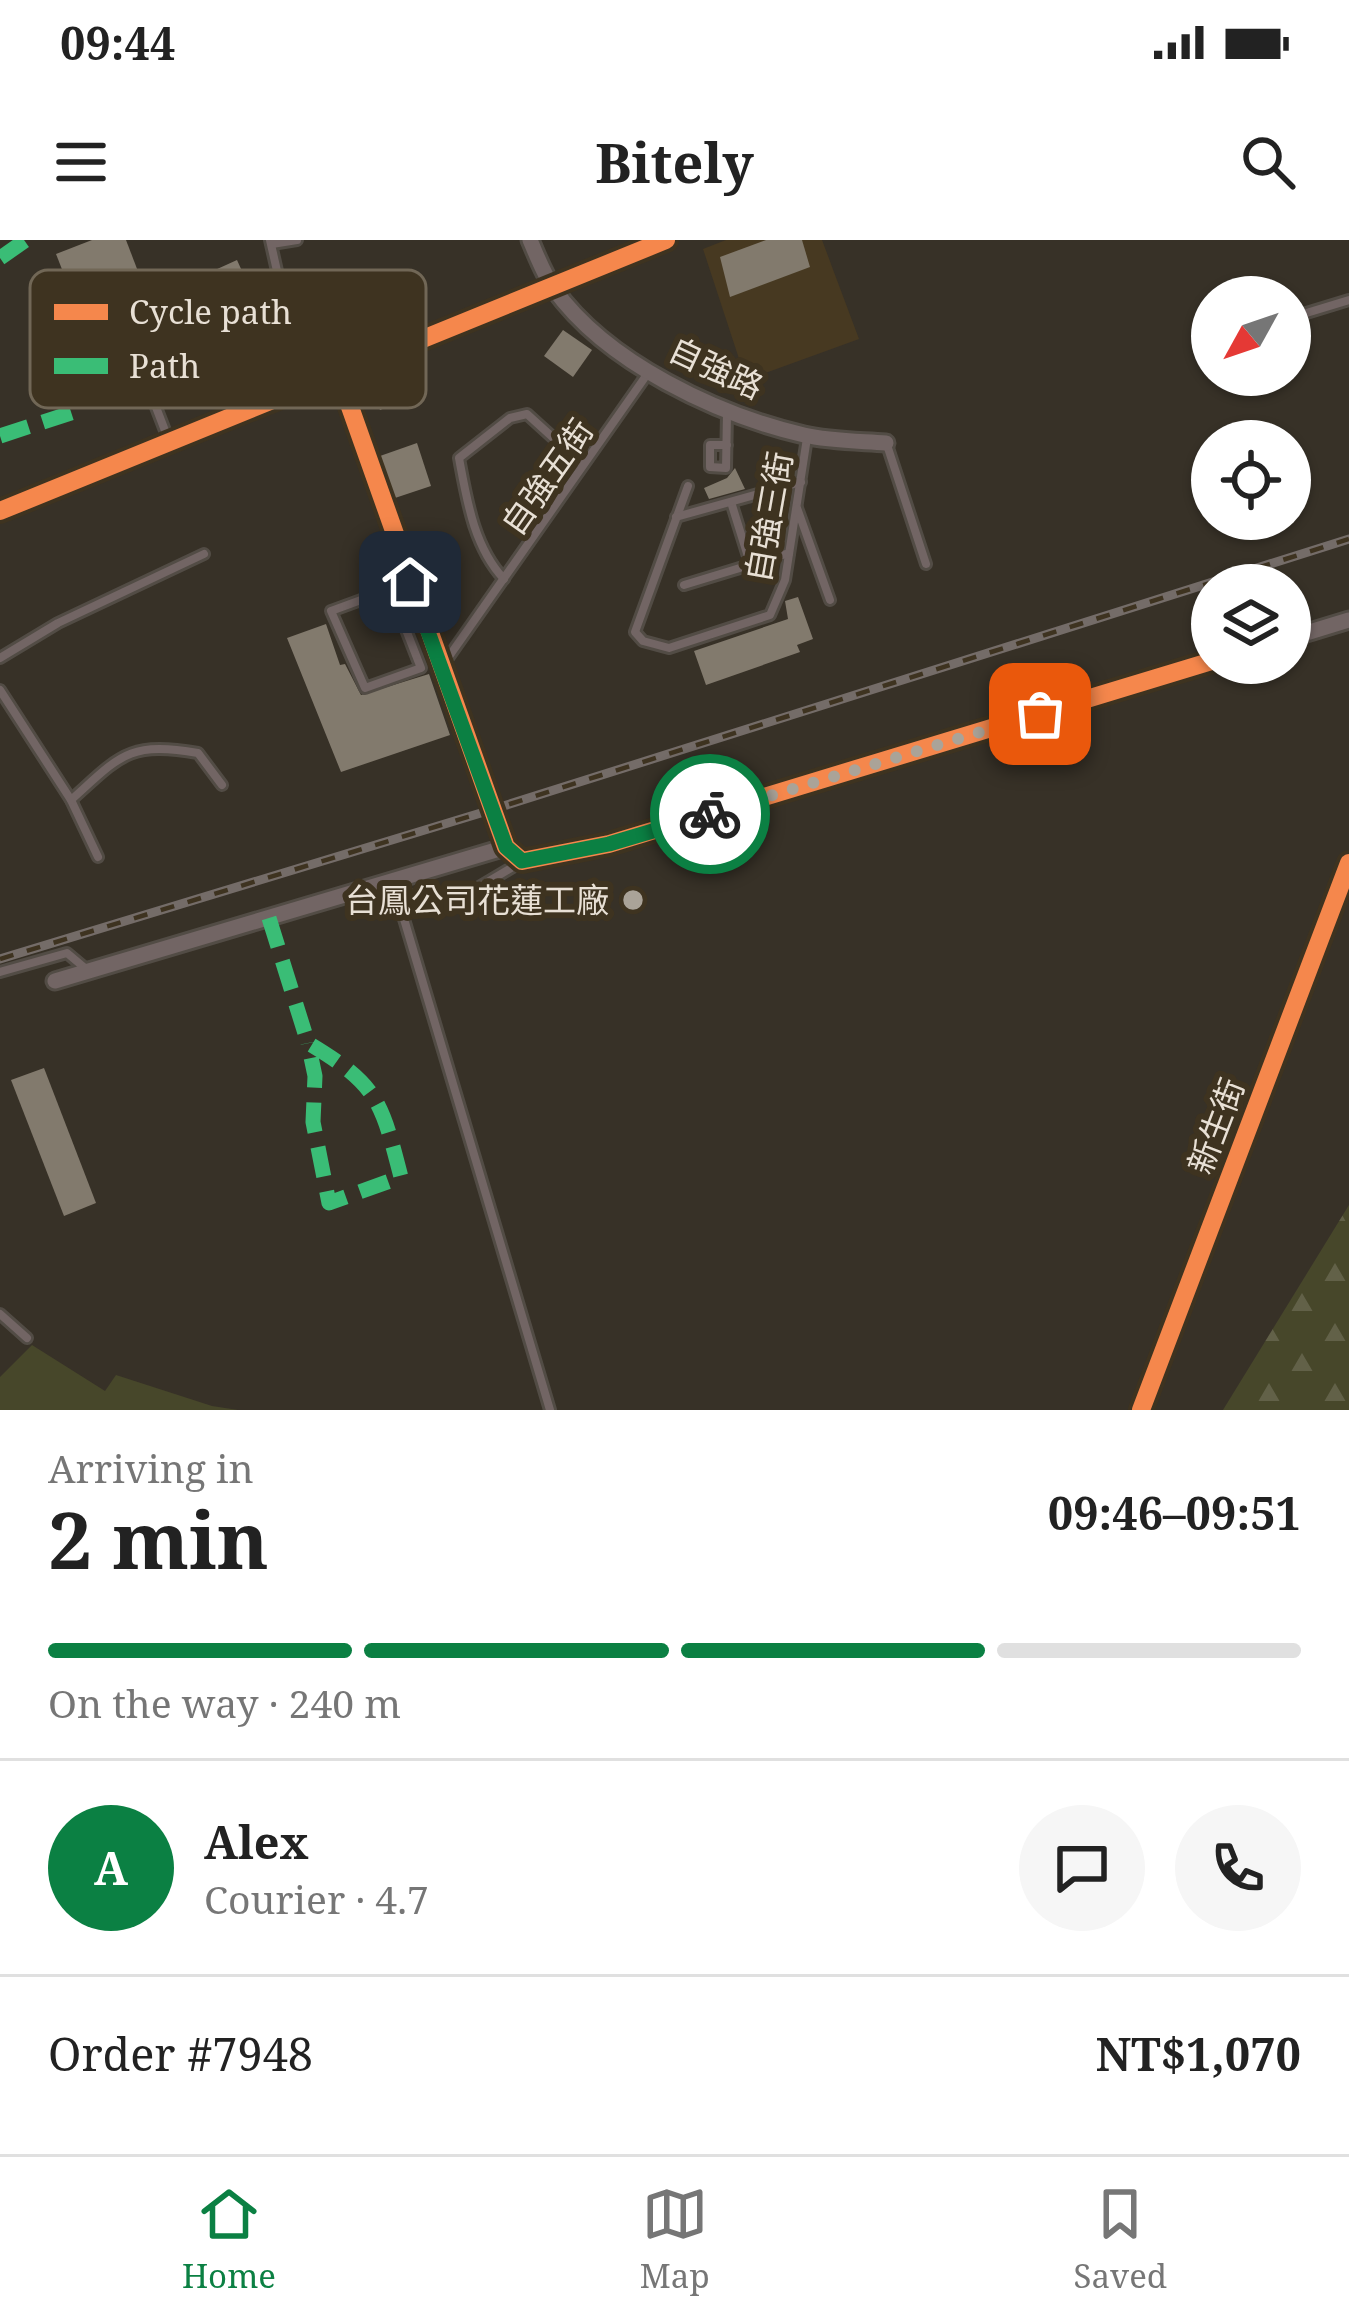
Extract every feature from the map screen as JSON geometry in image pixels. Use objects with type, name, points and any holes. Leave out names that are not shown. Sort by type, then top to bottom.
[{"type":"street","name":"自強路","points":[[530,240],[551,285],[569,309],[649,372],[727,412],[807,436],[886,443]]},
{"type":"street","points":[[426,337],[633,246],[666,240]]},
{"type":"street","points":[[0,511],[254,408]]},
{"type":"street","points":[[350,408],[506,847],[522,861],[609,844],[1191,668]]},
{"type":"street","points":[[1311,632],[1349,620]]},
{"type":"street","points":[[55,981],[506,847]]},
{"type":"street","name":"新生街","points":[[1141,1410],[1349,863]]},
{"type":"lane","points":[[271,242],[297,240]]},
{"type":"lane","points":[[1311,312],[1349,300]]},
{"type":"lane","name":"自強五街","points":[[442,667],[649,372]]},
{"type":"lane","points":[[156,408],[169,443]]},
{"type":"lane","points":[[727,412],[727,445]]},
{"type":"lane","points":[[504,580],[487,561],[459,458],[510,418],[526,414],[582,464]]},
{"type":"lane","name":"自強三街","points":[[676,517],[635,632],[644,641],[669,648],[770,615],[779,600],[789,553],[807,436]]},
{"type":"lane","points":[[886,443],[926,563]]},
{"type":"lane","points":[[676,517],[801,482]]},
{"type":"lane","points":[[676,517],[688,486]]},
{"type":"lane","points":[[731,502],[750,563]]},
{"type":"lane","points":[[796,506],[830,600]]},
{"type":"lane","points":[[684,585],[789,553]]},
{"type":"lane","points":[[0,658],[58,622],[205,554]]},
{"type":"lane","points":[[390,589],[421,668],[365,688],[332,611],[390,589],[410,582]]},
{"type":"lane","points":[[0,690],[71,800],[98,857]]},
{"type":"lane","points":[[71,800],[123,754],[166,748],[198,753],[222,785]]},
{"type":"lane","points":[[522,861],[470,893],[416,895],[401,909],[550,1410]]},
{"type":"lane","points":[[0,971],[67,953],[90,971]]},
{"type":"lane","points":[[0,1314],[27,1338]]},
{"type":"shaded area","points":[[726,240],[822,240],[859,339],[746,380],[703,249]]},
{"type":"green space","points":[[1349,1205],[1349,1410],[1223,1410]]},
{"type":"green space","points":[[32,1345],[105,1391],[116,1375],[238,1410],[0,1410],[0,1377]]},
{"type":"building","points":[[92,240],[126,240],[137,270],[62,270],[56,254]]},
{"type":"building","points":[[766,240],[802,240],[810,267],[730,297],[720,257]]},
{"type":"building","points":[[237,260],[242,270],[215,270]]},
{"type":"building","points":[[563,330],[592,350],[573,377],[544,356]]},
{"type":"building","points":[[417,443],[431,486],[395,498],[380,456]]},
{"type":"building","points":[[735,468],[745,489],[709,499],[704,488],[727,478]]},
{"type":"building","points":[[798,597],[813,639],[797,645],[800,652],[706,685],[694,651],[788,619],[785,601]]},
{"type":"building","points":[[326,624],[340,665],[345,664],[361,695],[429,674],[450,735],[341,772],[287,638]]},
{"type":"building","points":[[44,1068],[96,1203],[64,1216],[11,1080]]},
{"type":"railway","points":[[0,959],[494,809],[1349,539]]},
{"type":"marked path","points":[[0,258],[26,240]]},
{"type":"marked path","points":[[0,436],[77,411]]},
{"type":"marked path","points":[[269,918],[308,1043],[349,1071],[373,1097],[401,1177],[329,1203],[313,1122],[315,1076],[308,1043]]},
{"type":"cycle path","points":[[426,338],[666,240]]},
{"type":"cycle path","points":[[0,511],[253,408]]},
{"type":"cycle path","points":[[350,408],[506,847],[522,861],[609,844],[1191,667]]},
{"type":"cycle path","points":[[1141,1410],[1349,863]]},
{"type":"way so far","points":[[710,814],[1040,714]]},
{"type":"place","name":"台鳳公司花蓮工廠","points":[[633,900]]},
{"type":"route","points":[[410,582],[506,847],[522,861],[609,844],[710,814]]}]
